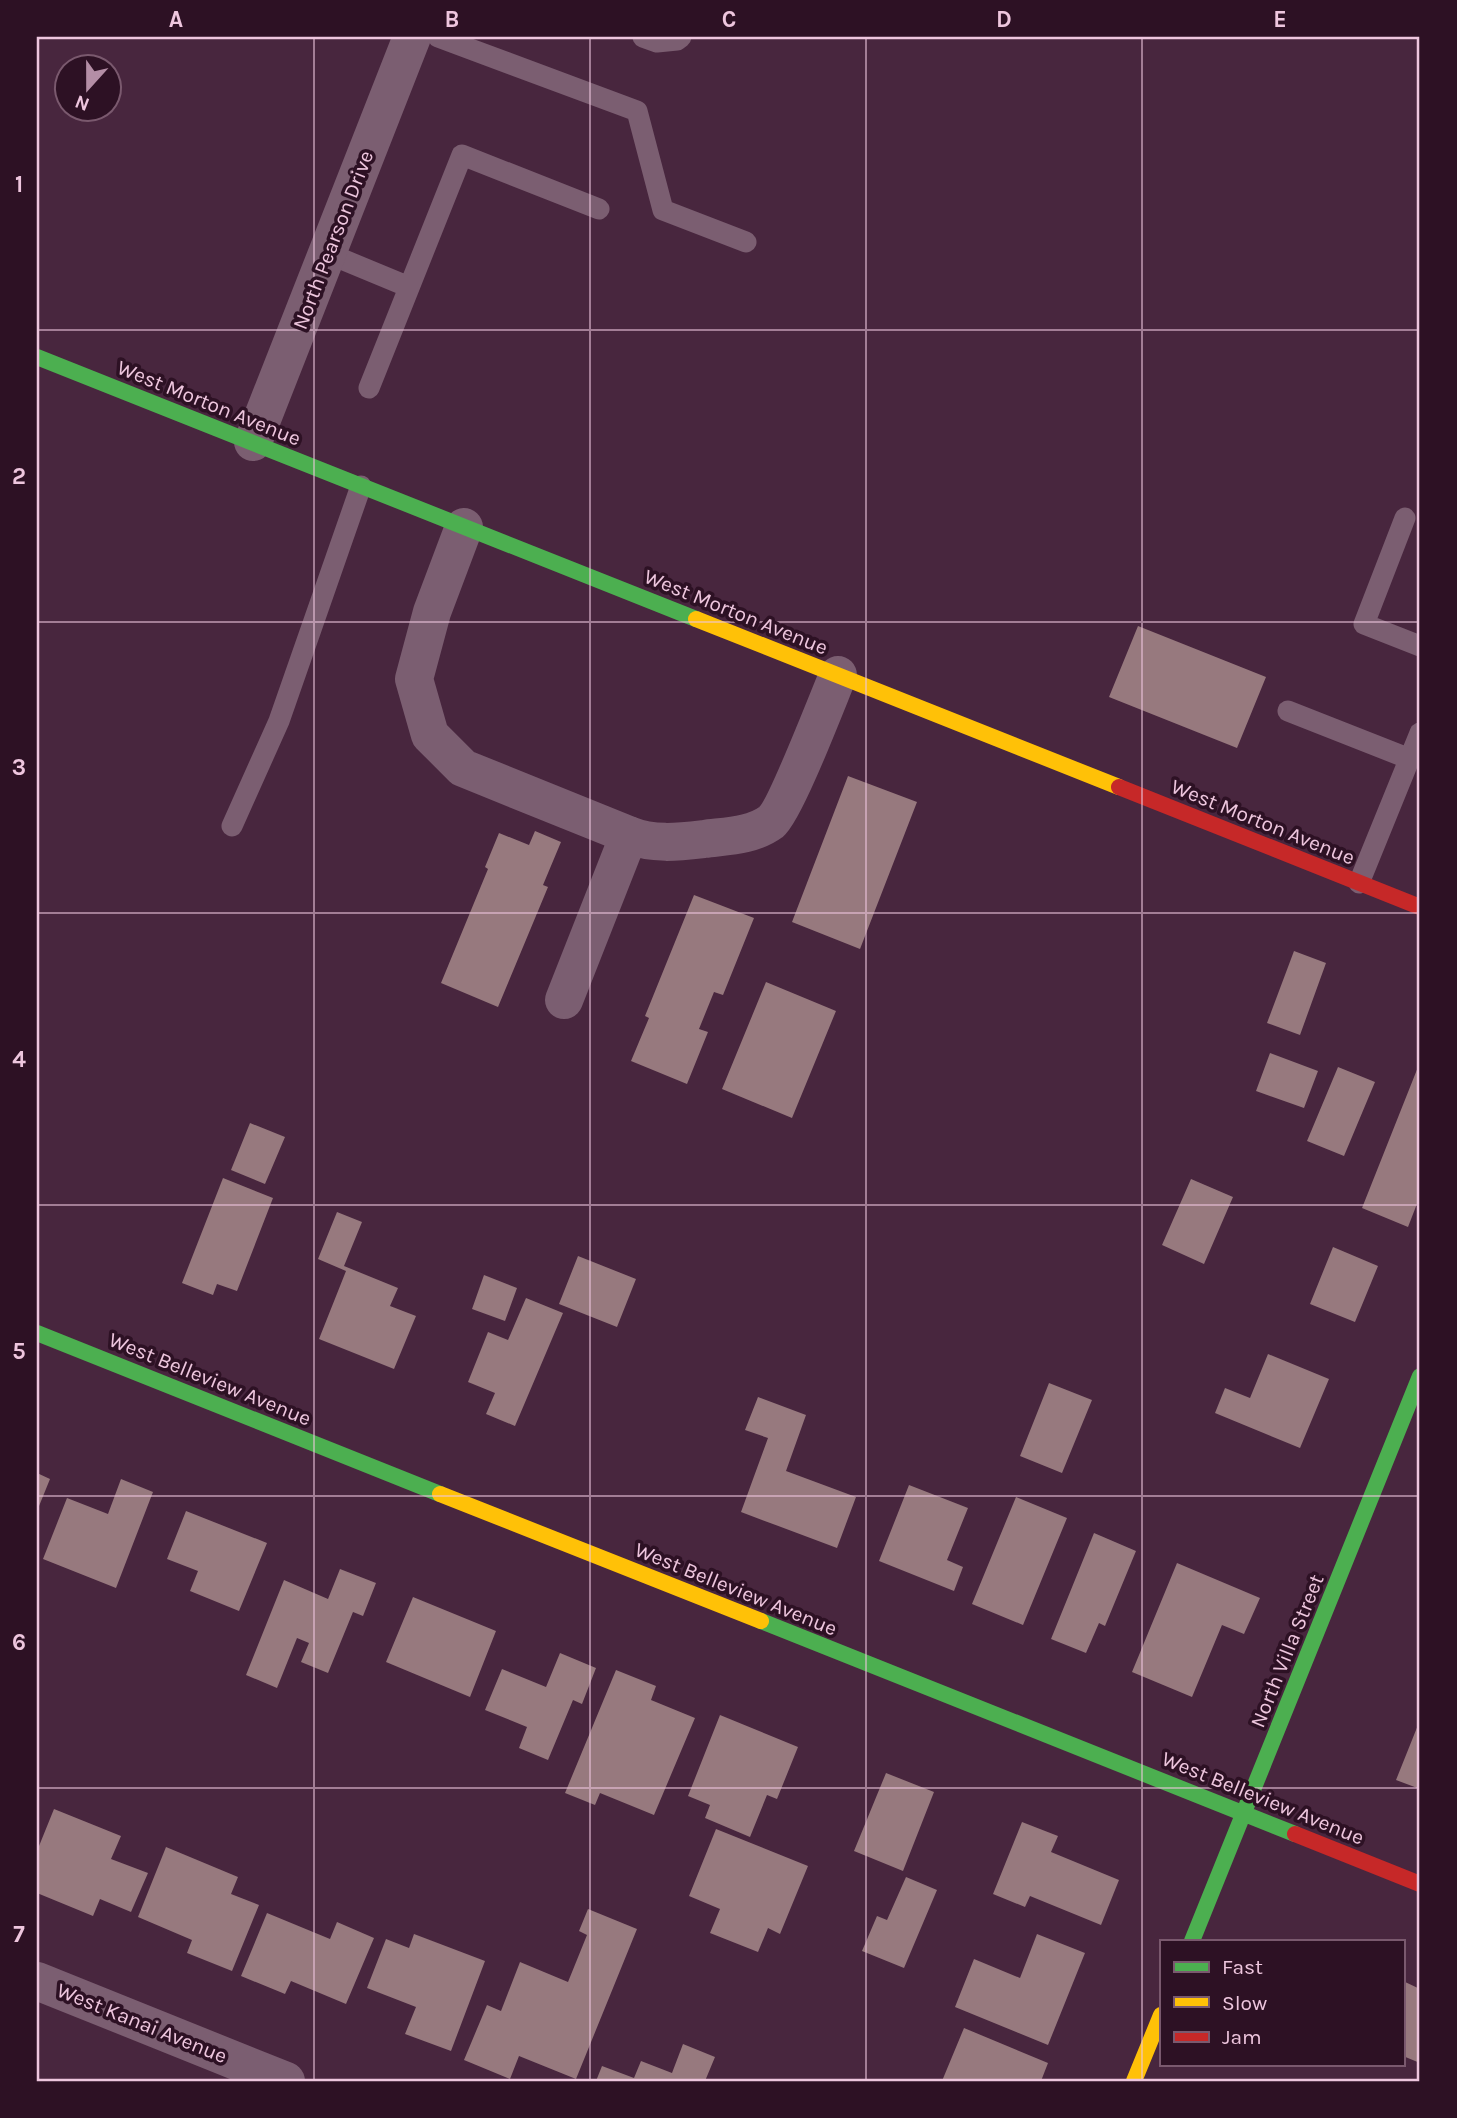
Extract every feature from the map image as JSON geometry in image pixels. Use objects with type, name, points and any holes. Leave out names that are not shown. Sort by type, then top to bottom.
[{"type":"street","name":"North Pearson Drive","points":[[253,442],[412,37]]},
{"type":"street","name":"West Morton Avenue","points":[[37,357],[1420,907]]},
{"type":"street","points":[[464,527],[432,612],[414,679],[429,735],[463,768],[644,841],[682,842],[754,832],[774,821],[838,675]]},
{"type":"street","points":[[564,1000],[629,835]]},
{"type":"street","name":"West Belleview Avenue","points":[[37,1333],[1420,1884]]},
{"type":"street","name":"North Villa Street","points":[[1192,1940],[1420,1376]]},
{"type":"street","name":"West Kanai Avenue","points":[[37,1981],[286,2081]]},
{"type":"street","points":[[1134,2081],[1160,2017]]},
{"type":"lane","points":[[438,37],[637,111],[663,211],[746,242]]},
{"type":"lane","points":[[643,37],[657,42],[677,40],[681,37]]},
{"type":"lane","points":[[369,388],[462,155],[599,209]]},
{"type":"lane","points":[[327,253],[409,287]]},
{"type":"lane","points":[[232,826],[279,721],[361,486]]},
{"type":"lane","points":[[1405,518],[1364,624],[1420,646]]},
{"type":"lane","points":[[1287,711],[1410,758]]},
{"type":"lane","points":[[1359,883],[1420,733]]},
{"type":"building","points":[[1138,626],[1266,677],[1237,748],[1109,697]]},
{"type":"building","points":[[848,776],[917,802],[860,949],[792,922]]},
{"type":"building","points":[[535,831],[561,842],[543,885],[548,887],[498,1007],[441,983],[488,869],[485,867],[499,833],[529,845]]},
{"type":"building","points":[[694,895],[754,918],[723,995],[714,992],[699,1029],[708,1032],[687,1084],[631,1061],[649,1018],[645,1016]]},
{"type":"building","points":[[1294,951],[1326,963],[1300,1035],[1267,1023]]},
{"type":"building","points":[[766,982],[836,1011],[792,1118],[722,1089]]},
{"type":"building","points":[[1270,1053],[1318,1071],[1304,1108],[1256,1091]]},
{"type":"building","points":[[1420,1062],[1420,1196],[1408,1227],[1362,1208]]},
{"type":"building","points":[[1338,1067],[1375,1082],[1344,1156],[1307,1141]]},
{"type":"building","points":[[250,1123],[285,1137],[265,1184],[231,1170]]},
{"type":"building","points":[[223,1178],[273,1198],[237,1291],[217,1284],[213,1295],[182,1283]]},
{"type":"building","points":[[1191,1179],[1233,1197],[1204,1264],[1162,1245]]},
{"type":"building","points":[[337,1212],[362,1222],[344,1266],[398,1288],[390,1306],[416,1316],[394,1369],[319,1339],[346,1271],[318,1259]]},
{"type":"building","points":[[1333,1247],[1378,1266],[1355,1322],[1310,1304]]},
{"type":"building","points":[[578,1256],[636,1279],[617,1327],[559,1304]]},
{"type":"building","points":[[484,1275],[517,1288],[505,1321],[472,1309]]},
{"type":"building","points":[[526,1298],[563,1313],[515,1426],[486,1414],[495,1393],[468,1382],[488,1332],[508,1340]]},
{"type":"building","points":[[1268,1354],[1329,1379],[1300,1448],[1215,1413],[1225,1388],[1250,1398]]},
{"type":"building","points":[[1049,1383],[1092,1400],[1062,1473],[1020,1456]]},
{"type":"building","points":[[758,1397],[806,1415],[786,1471],[856,1497],[837,1548],[741,1512],[768,1438],[745,1430]]},
{"type":"building","points":[[37,1473],[50,1479],[37,1511]]},
{"type":"building","points":[[121,1479],[153,1492],[116,1588],[43,1559],[67,1498],[108,1514]]},
{"type":"building","points":[[909,1485],[968,1508],[947,1560],[963,1567],[954,1591],[879,1561]]},
{"type":"building","points":[[1016,1497],[1067,1518],[1023,1625],[972,1604]]},
{"type":"building","points":[[186,1511],[267,1543],[239,1611],[190,1591],[198,1571],[167,1559]]},
{"type":"building","points":[[1094,1533],[1136,1551],[1105,1626],[1099,1623],[1086,1653],[1051,1639]]},
{"type":"building","points":[[1177,1563],[1260,1598],[1244,1634],[1222,1625],[1192,1697],[1132,1672]]},
{"type":"building","points":[[340,1569],[376,1583],[363,1616],[353,1612],[328,1673],[301,1662],[309,1643],[297,1638],[277,1688],[246,1675],[284,1580],[328,1599]]},
{"type":"building","points":[[413,1597],[496,1631],[470,1697],[386,1662]]},
{"type":"building","points":[[560,1653],[596,1668],[582,1704],[573,1700],[548,1760],[519,1748],[527,1727],[485,1710],[502,1669],[546,1687]]},
{"type":"building","points":[[616,1670],[656,1686],[651,1700],[695,1718],[654,1815],[600,1793],[595,1805],[565,1793]]},
{"type":"building","points":[[720,1715],[798,1747],[777,1799],[767,1795],[750,1837],[705,1818],[710,1805],[688,1796]]},
{"type":"building","points":[[1420,1720],[1420,1789],[1396,1780]]},
{"type":"building","points":[[886,1773],[934,1792],[903,1871],[854,1851]]},
{"type":"building","points":[[54,1809],[121,1836],[111,1859],[148,1873],[131,1912],[100,1899],[93,1916],[37,1893],[37,1851]]},
{"type":"building","points":[[1022,1822],[1058,1836],[1051,1852],[1119,1880],[1101,1925],[1030,1896],[1025,1907],[993,1894]]},
{"type":"building","points":[[716,1829],[808,1866],[780,1934],[768,1928],[758,1952],[710,1933],[720,1909],[689,1896]]},
{"type":"building","points":[[166,1847],[238,1877],[231,1894],[259,1905],[232,1971],[187,1953],[192,1940],[138,1917]]},
{"type":"building","points":[[906,1877],[937,1890],[904,1968],[862,1951],[877,1916],[887,1920]]},
{"type":"building","points":[[588,1909],[637,1929],[576,2079],[519,2056],[510,2079],[464,2060],[487,2005],[501,2011],[520,1962],[568,1982],[587,1935],[579,1931]]},
{"type":"building","points":[[267,1913],[330,1939],[337,1922],[374,1938],[346,2004],[291,1981],[285,1994],[241,1976]]},
{"type":"building","points":[[414,1934],[485,1961],[451,2051],[405,2034],[416,2007],[367,1988],[386,1939],[409,1948]]},
{"type":"building","points":[[1037,1934],[1085,1953],[1048,2045],[955,2007],[974,1959],[1020,1978]]},
{"type":"building","points":[[1404,1981],[1420,1989],[1420,2063],[1404,2056]]},
{"type":"building","points":[[964,2028],[1048,2063],[1041,2081],[942,2081]]},
{"type":"building","points":[[683,2044],[715,2057],[705,2081],[596,2081],[602,2066],[634,2078],[641,2061],[672,2073]]},
{"type":"traffic: fast","points":[[37,357],[696,619]]},
{"type":"traffic: fast","points":[[37,1333],[440,1494]]},
{"type":"traffic: fast","points":[[1192,1940],[1420,1376]]},
{"type":"traffic: fast","points":[[761,1621],[1295,1834]]},
{"type":"traffic: slow","points":[[696,619],[1119,787]]},
{"type":"traffic: slow","points":[[440,1494],[761,1621]]},
{"type":"traffic: slow","points":[[1134,2081],[1160,2017]]},
{"type":"traffic: jam","points":[[1119,787],[1420,907]]},
{"type":"traffic: jam","points":[[1295,1834],[1420,1884]]}]
